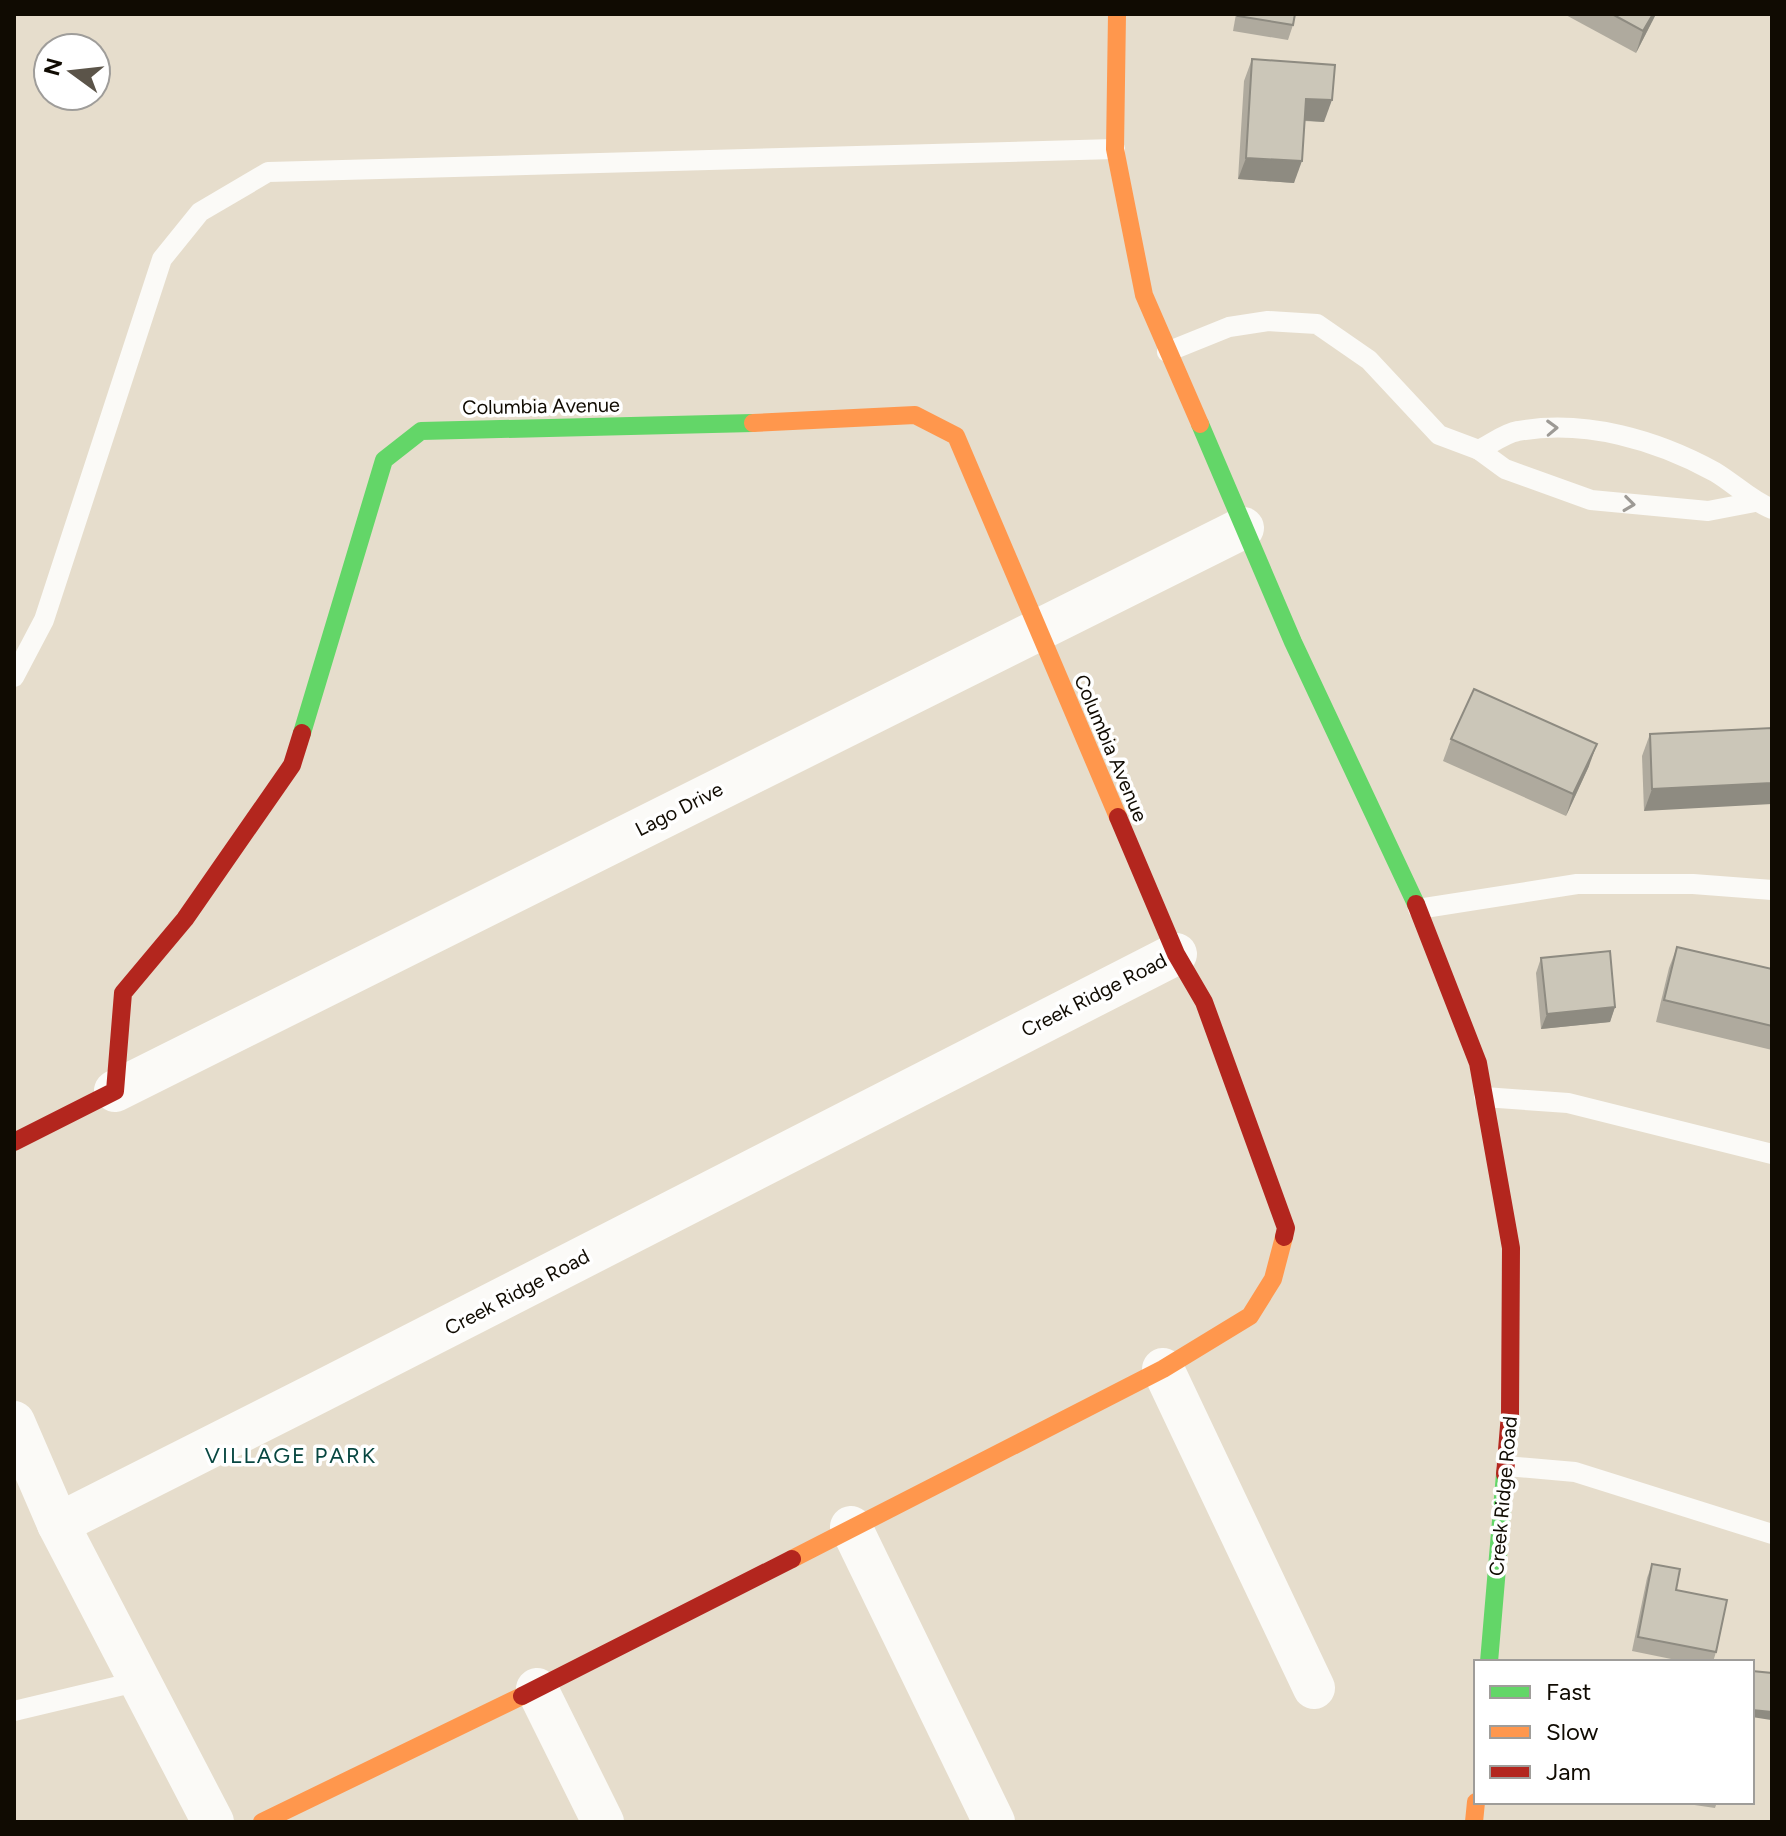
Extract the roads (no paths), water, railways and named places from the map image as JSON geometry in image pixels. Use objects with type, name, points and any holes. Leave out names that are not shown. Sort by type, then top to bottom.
[{"type":"street","name":"Creek Ridge Road","points":[[1117,14],[1115,149],[1144,295],[1243,528],[1418,909],[1478,1063],[1511,1248],[1510,1414],[1489,1660]]},
{"type":"street","name":"Columbia Avenue","points":[[115,1091],[123,993],[185,919],[292,765],[384,460],[421,431],[728,424],[915,415],[956,436],[1176,954]]},
{"type":"street","name":"Lago Drive","points":[[115,1091],[1243,528]]},
{"type":"street","name":"Creek Ridge Road","points":[[58,1524],[431,1337],[773,1157],[1176,954],[1204,1002],[1286,1228],[1273,1279],[1250,1316],[1163,1369],[537,1689],[262,1822]]},
{"type":"street","points":[[14,1142],[115,1091]]},
{"type":"street","points":[[1163,1369],[1314,1688]]},
{"type":"street","points":[[14,1422],[58,1524],[213,1822]]},
{"type":"street","points":[[851,1527],[994,1822]]},
{"type":"street","points":[[537,1689],[603,1822]]},
{"type":"lane","points":[[14,677],[44,620],[162,259],[200,212],[268,172],[1115,149]]},
{"type":"lane","points":[[1167,352],[1229,327],[1268,321],[1317,324],[1369,360],[1439,435],[1479,450],[1505,469],[1591,500],[1708,511],[1763,506]]},
{"type":"lane","points":[[1479,450],[1514,431],[1560,427],[1625,435],[1677,453],[1705,467],[1763,506]]},
{"type":"lane","points":[[1418,909],[1577,884],[1693,884],[1772,890]]},
{"type":"lane","points":[[1484,1097],[1568,1103],[1772,1154]]},
{"type":"lane","points":[[1506,1466],[1575,1472],[1772,1534]]},
{"type":"lane","points":[[14,1711],[140,1681]]},
{"type":"district","name":"VILLAGE PARK","points":[[291,1455]]}]
